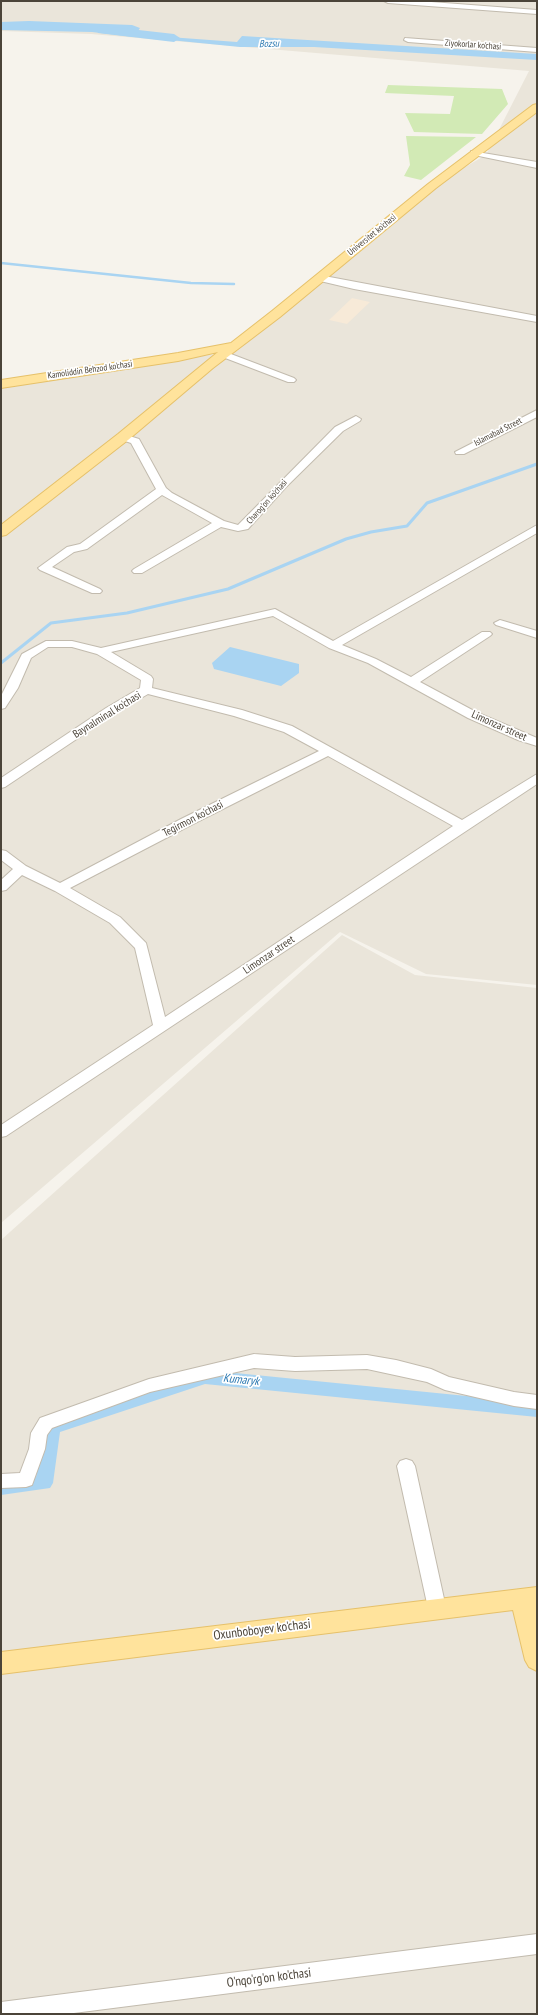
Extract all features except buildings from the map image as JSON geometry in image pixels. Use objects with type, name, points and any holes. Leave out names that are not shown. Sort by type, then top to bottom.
[{"type":"main road","name":"Universitet ko'chasi","points":[[209,365],[234,344],[276,314],[474,153],[537,107]]},
{"type":"main road","name":"Kamoliddin Behzod ko'chasi","points":[[1,384],[178,357],[234,344]]},
{"type":"main road","points":[[178,357],[209,365]]},
{"type":"main road","points":[[1,532],[123,437],[209,365]]},
{"type":"main road","points":[[530,1597],[537,1660]]},
{"type":"main road","name":"Oxunboboyev ko'chasi","points":[[1,1663],[530,1597]]},
{"type":"street","points":[[388,1],[537,12]]},
{"type":"street","name":"Ziyokorlar ko'chasi","points":[[408,40],[537,50]]},
{"type":"street","points":[[474,153],[537,164]]},
{"type":"street","points":[[319,278],[354,286],[537,319]]},
{"type":"street","points":[[223,354],[291,380]]},
{"type":"street","name":"Islamabad Street","points":[[460,452],[537,413]]},
{"type":"street","name":"Charog'on ko'chasi","points":[[123,437],[135,441],[162,490],[168,495],[220,523],[233,527],[244,527],[311,456],[339,429],[356,419]]},
{"type":"street","points":[[96,591],[44,568],[71,549],[83,547],[162,490]]},
{"type":"street","points":[[138,571],[220,523]]},
{"type":"street","points":[[333,646],[537,528]]},
{"type":"street","name":"Limonzar street","points":[[101,651],[275,612],[333,646],[372,661],[472,715],[537,742]]},
{"type":"street","points":[[500,623],[537,635]]},
{"type":"street","points":[[412,682],[486,634]]},
{"type":"street","name":"Baynalminal ko'chasi","points":[[1,704],[12,688],[26,656],[46,644],[72,644],[101,651],[147,679],[146,690],[110,711],[1,784]]},
{"type":"street","points":[[146,690],[238,713],[288,729],[328,752],[378,777],[462,826]]},
{"type":"street","name":"Tegirmon ko'chasi","points":[[60,888],[186,822],[328,752]]},
{"type":"street","name":"Limonzar street","points":[[1,1132],[264,959],[462,826],[537,778]]},
{"type":"street","points":[[1,854],[21,869],[60,888],[115,920],[141,946],[160,1026]]},
{"type":"street","points":[[1,887],[21,869]]},
{"type":"street","points":[[1,1481],[26,1480],[38,1449],[39,1433],[46,1423],[149,1386],[254,1361],[294,1364],[367,1362],[396,1367],[431,1376],[445,1383],[491,1394],[537,1402]]},
{"type":"street","points":[[406,1466],[437,1608]]},
{"type":"street","name":"O'nqo'rg'on ko'chasi","points":[[1,2012],[537,1944]]},
{"type":"shaded area","points":[[1,1],[537,1],[537,985],[426,974],[340,932],[1,1223],[1,385],[237,351],[432,186],[486,155],[529,71],[91,34],[1,31]]},
{"type":"shaded area","points":[[352,298],[370,302],[347,324],[329,320]]},
{"type":"shaded area","points":[[342,935],[415,975],[537,988],[537,2014],[1,2014],[1,1240]]},
{"type":"green space","points":[[388,85],[502,89],[508,104],[482,134],[414,132],[405,113],[450,114],[454,96],[385,93]]},
{"type":"green space","points":[[406,136],[476,137],[421,180],[404,176],[410,165]]},
{"type":"water","points":[[29,21],[132,25],[140,28],[134,37],[92,32],[1,30],[1,22]]},
{"type":"water","name":"Bozsu","points":[[142,35],[237,42],[242,36],[537,54],[537,60],[314,47],[240,47],[140,37]]},
{"type":"water","points":[[230,647],[299,664],[299,673],[281,686],[214,669],[212,663]]},
{"type":"waterway","name":"Bozsu","points":[[103,30],[174,38]]},
{"type":"waterway","points":[[1,263],[191,283],[234,284]]},
{"type":"waterway","points":[[1,663],[51,623],[127,613],[228,589],[346,539],[371,532],[407,526],[427,503],[537,464]]},
{"type":"waterway","name":"Kumaryk","points":[[1,1488],[44,1483],[52,1428],[205,1377],[537,1410]]}]
